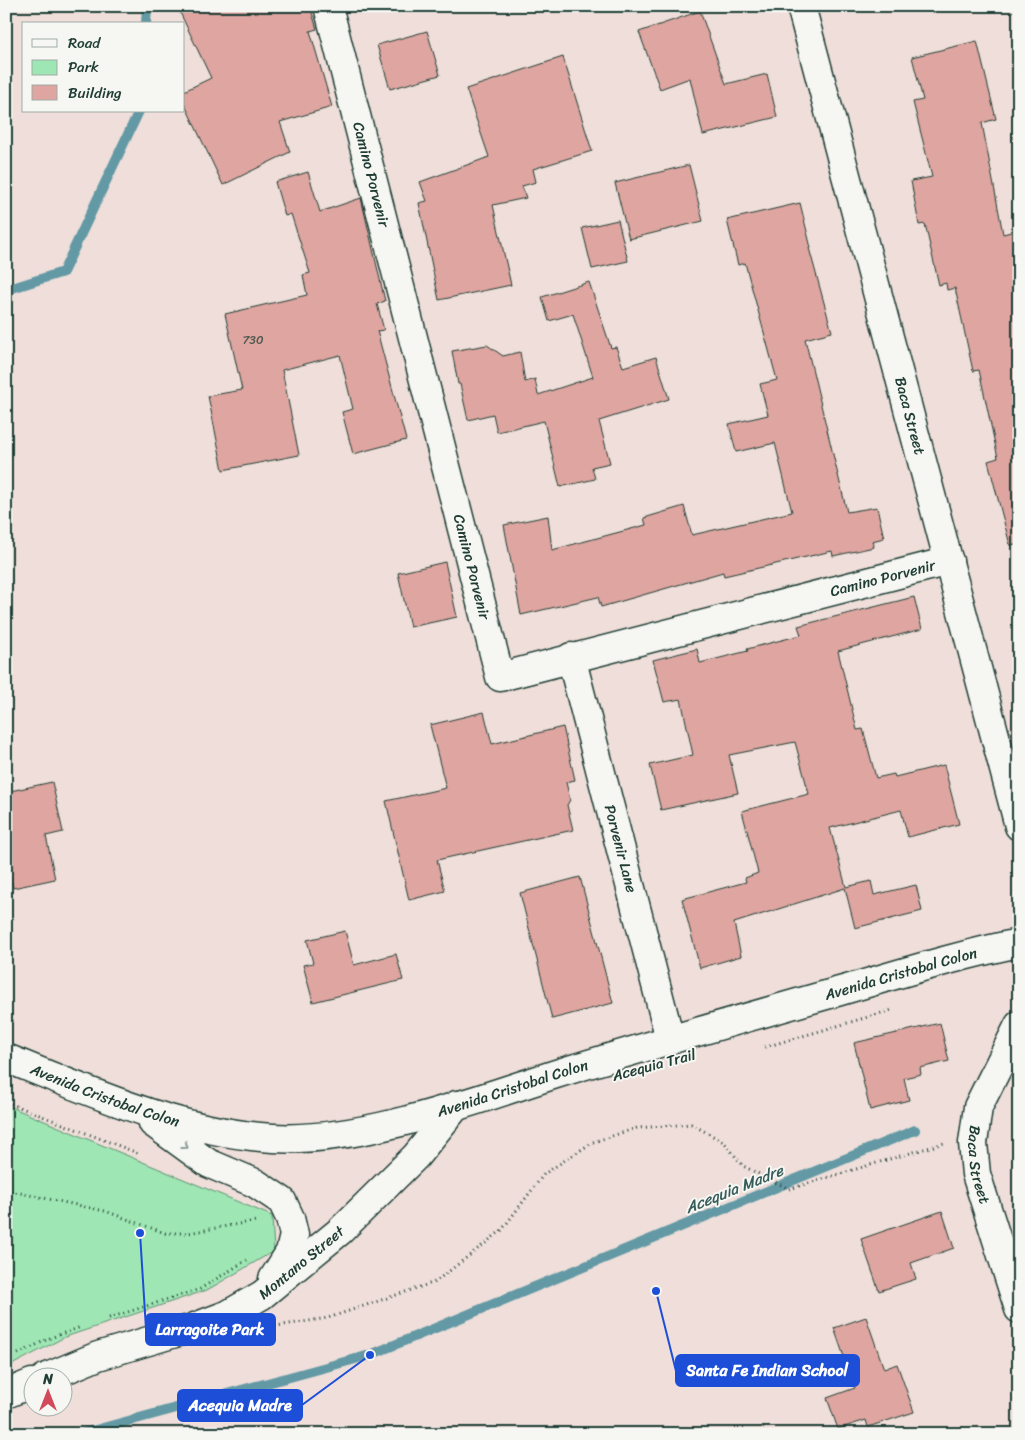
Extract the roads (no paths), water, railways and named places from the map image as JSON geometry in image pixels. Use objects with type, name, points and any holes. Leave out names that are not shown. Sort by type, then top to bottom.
[{"type":"street","name":"Camino Porvenir","points":[[328,6],[500,677],[571,657],[949,561]]},
{"type":"street","name":"Baca Street","points":[[801,6],[1019,826]]},
{"type":"street","name":"Porvenir Lane","points":[[571,657],[670,1039]]},
{"type":"street","name":"Avenida Cristobal Colon","points":[[6,1058],[132,1107],[187,1126],[274,1138],[309,1137],[366,1130],[457,1105],[670,1039],[902,973],[1019,943]]},
{"type":"street","name":"Baca Street","points":[[1019,1025],[978,1107],[973,1143],[976,1174],[1019,1309]]},
{"type":"street","name":"Montano Street","points":[[69,1368],[98,1356],[192,1328],[229,1314],[262,1295],[340,1231],[416,1156],[457,1105]]},
{"type":"street","points":[[132,1107],[208,1163],[255,1183],[270,1191],[282,1201],[290,1218],[294,1234],[290,1252],[262,1295]]},
{"type":"street","points":[[6,1394],[22,1387]]},
{"type":"waterway","points":[[146,22],[147,6]]},
{"type":"waterway","points":[[6,290],[63,272],[139,112]]},
{"type":"waterway","name":"Acequia Madre","points":[[81,1434],[370,1355],[915,1130]]},
{"type":"place","name":"Larragoite Park","points":[[140,1233]]},
{"type":"place","name":"Santa Fe Indian School","points":[[656,1291]]},
{"type":"place","name":"Acequia Madre","points":[[370,1355]]}]
